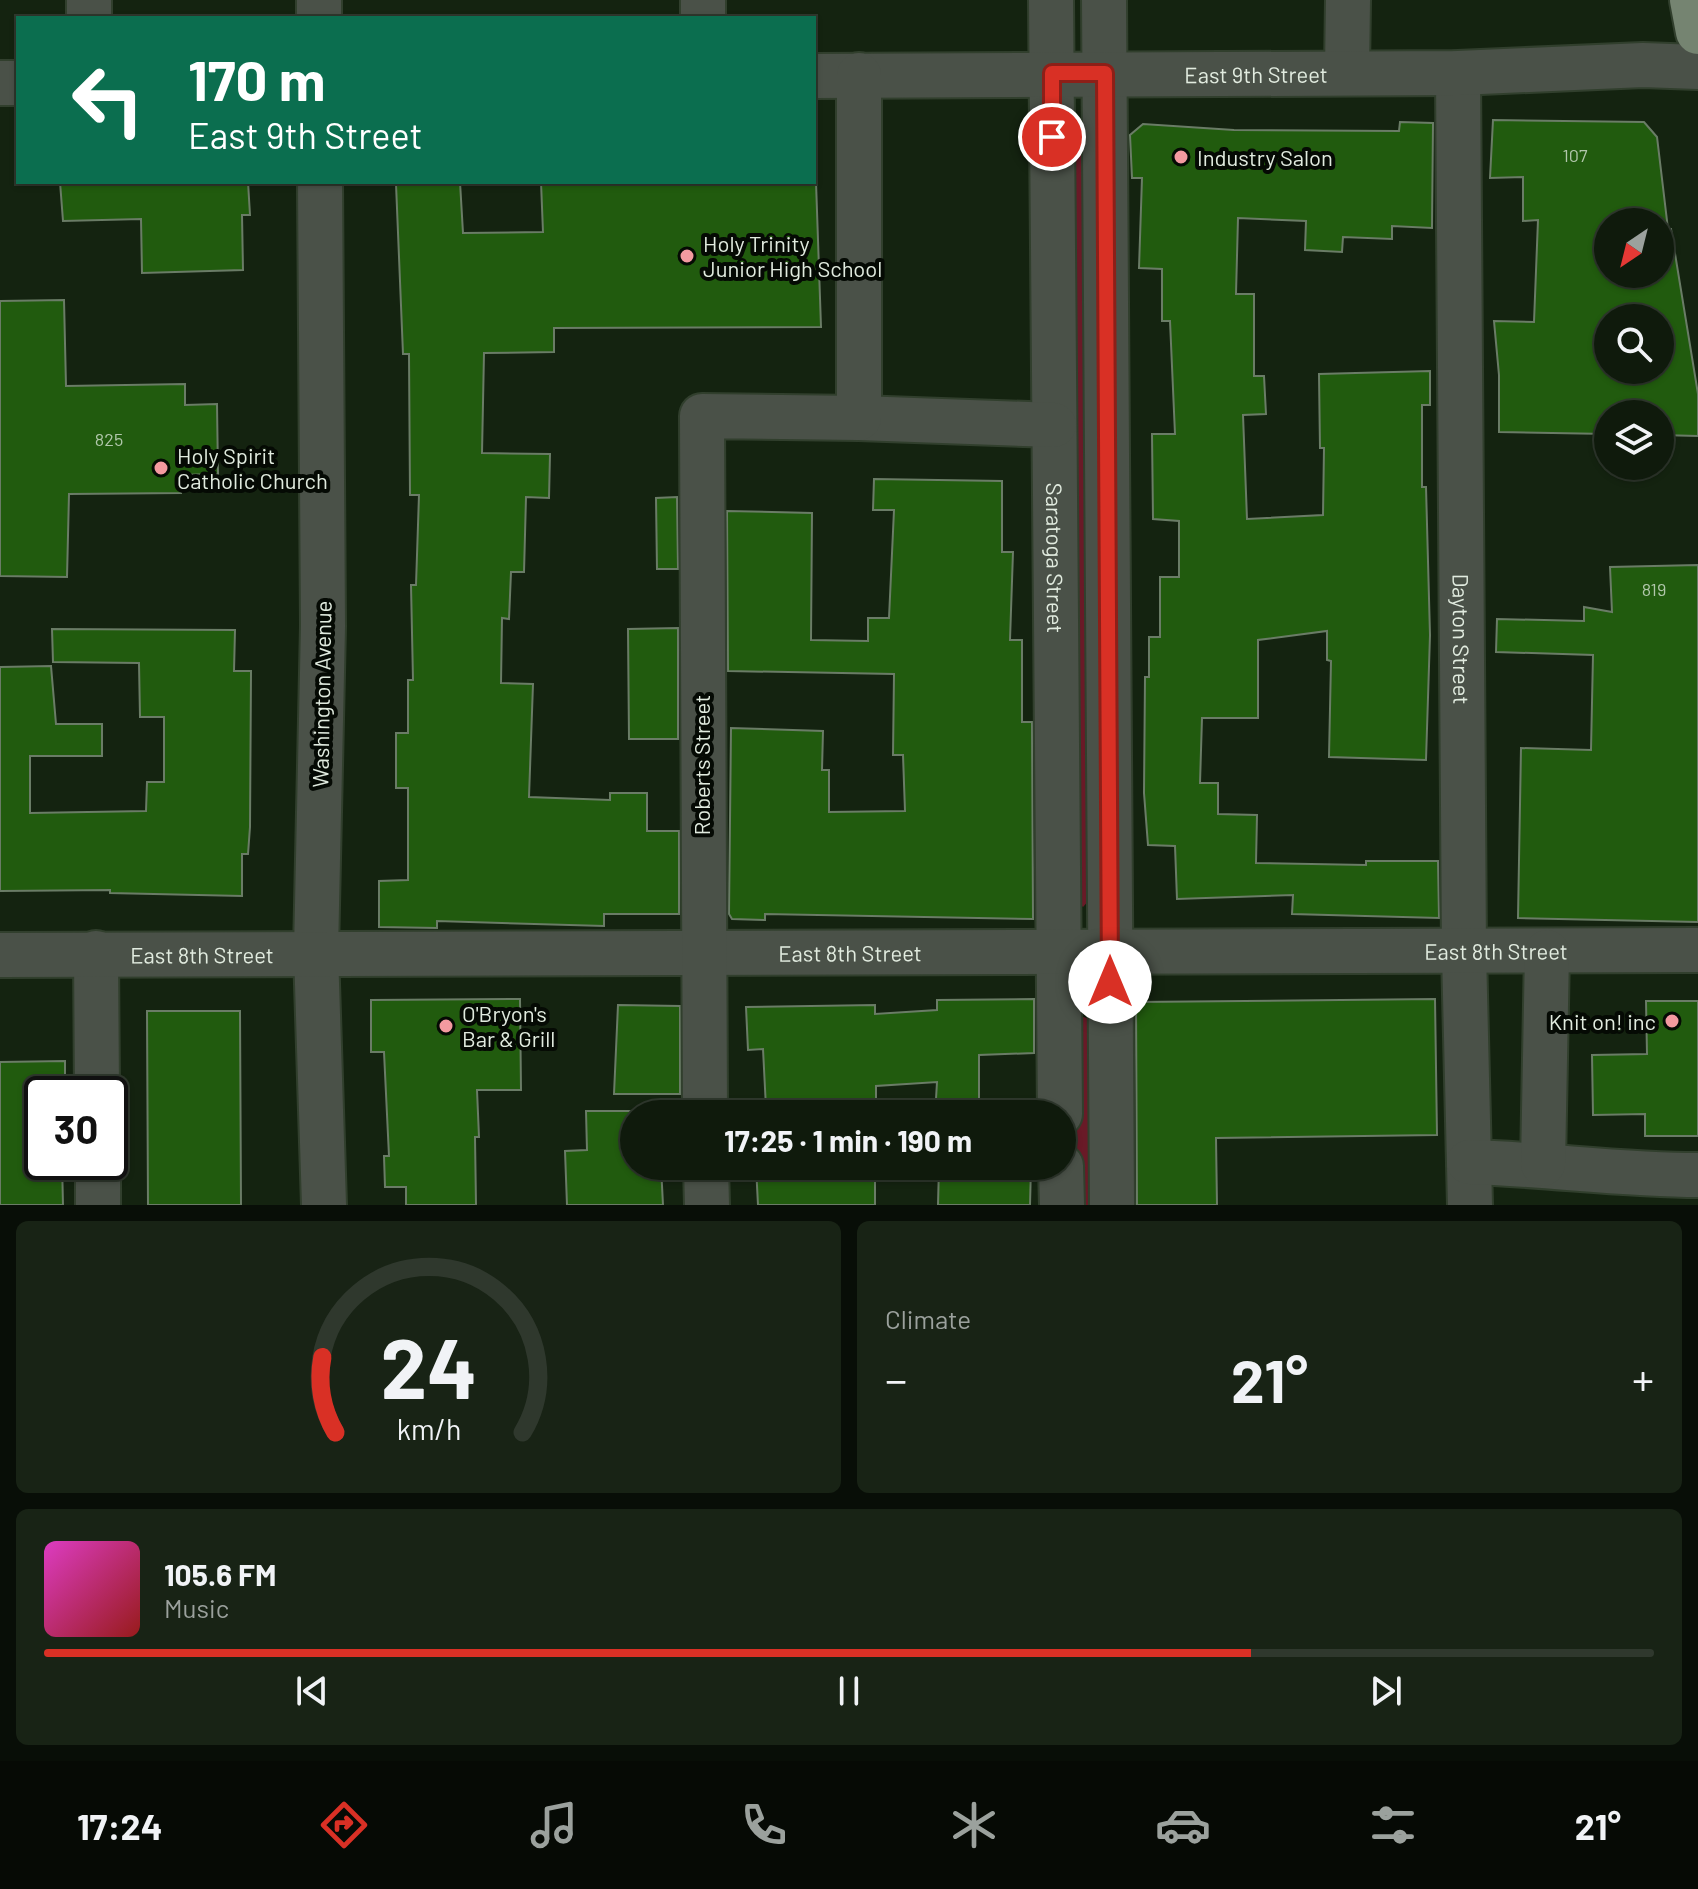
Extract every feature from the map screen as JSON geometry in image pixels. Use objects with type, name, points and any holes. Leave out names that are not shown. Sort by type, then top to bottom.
[{"type":"main road","points":[[1692,0],[1698,32]]},
{"type":"street","name":"Saratoga Street","points":[[1051,0],[1060,1100]]},
{"type":"street","points":[[1104,0],[1112,1205]]},
{"type":"street","points":[[1347,71],[1348,0]]},
{"type":"street","name":"East 9th Street","points":[[816,76],[1347,71],[1458,73],[1643,65],[1698,67]]},
{"type":"street","name":"Dayton Street","points":[[1458,73],[1464,952],[1470,1205]]},
{"type":"street","points":[[859,75],[859,418],[1054,425]]},
{"type":"street","name":"Washington Avenue","points":[[320,184],[323,626],[316,952],[324,1205]]},
{"type":"street","name":"Roberts Street","points":[[705,1100],[702,416],[859,418]]},
{"type":"street","name":"East 8th Street","points":[[0,955],[1698,950]]},
{"type":"street","points":[[1543,1164],[1547,952]]},
{"type":"street","points":[[96,953],[97,1076]]},
{"type":"street","points":[[1469,1162],[1543,1164],[1646,1175],[1698,1175]]},
{"type":"street","points":[[98,1180],[98,1205]]},
{"type":"street","points":[[706,1180],[707,1205]]},
{"type":"street","points":[[1061,1180],[1062,1205]]},
{"type":"shaded area","points":[[1074,136],[1086,146],[1090,899],[1083,907],[1079,903]]},
{"type":"shaded area","points":[[1081,1016],[1089,1019],[1093,1029],[1096,1205],[1074,1205],[1076,1100],[1073,1100],[1073,1040]]},
{"type":"building","points":[[1493,120],[1644,122],[1657,137],[1665,208],[1594,208],[1594,288],[1674,288],[1674,247],[1698,394],[1698,436],[1674,435],[1674,400],[1594,400],[1594,434],[1499,432],[1499,375],[1494,321],[1534,322],[1538,220],[1523,221],[1523,177],[1490,178]]},
{"type":"building","points":[[1400,122],[1433,123],[1432,228],[1392,226],[1392,239],[1343,237],[1342,252],[1305,250],[1306,221],[1238,218],[1236,294],[1254,294],[1254,376],[1264,376],[1266,414],[1243,415],[1247,519],[1323,515],[1324,448],[1320,448],[1319,374],[1430,371],[1430,405],[1422,405],[1422,487],[1426,487],[1430,635],[1426,760],[1329,757],[1331,661],[1327,660],[1327,631],[1258,640],[1258,718],[1202,718],[1200,783],[1218,783],[1218,814],[1257,815],[1256,863],[1366,865],[1366,861],[1438,861],[1439,918],[1292,914],[1293,895],[1177,899],[1175,846],[1148,845],[1144,793],[1145,677],[1149,677],[1149,637],[1160,637],[1160,577],[1179,577],[1179,521],[1153,519],[1152,434],[1175,434],[1170,321],[1162,321],[1162,269],[1139,268],[1142,178],[1132,178],[1130,135],[1143,124],[1234,130],[1399,131]]},
{"type":"building","points":[[816,182],[821,327],[554,328],[554,352],[484,353],[482,453],[550,454],[549,498],[526,497],[524,572],[511,572],[509,619],[502,618],[501,683],[533,684],[529,797],[610,800],[610,793],[647,793],[647,831],[679,831],[679,914],[604,914],[604,926],[437,921],[437,928],[379,927],[379,881],[408,880],[408,788],[396,788],[396,733],[408,733],[408,680],[413,680],[411,585],[416,585],[419,495],[410,495],[409,354],[403,354],[396,184],[460,184],[463,233],[543,232],[541,184]]},
{"type":"building","points":[[60,184],[248,184],[250,215],[242,215],[243,270],[142,273],[141,219],[63,221]]},
{"type":"building","points":[[64,300],[66,386],[185,384],[185,405],[217,404],[218,474],[180,475],[181,493],[69,494],[67,577],[0,576],[0,301]]},
{"type":"building","points":[[874,479],[1002,481],[1002,552],[1013,552],[1010,640],[1022,640],[1022,722],[1032,722],[1033,919],[765,914],[765,920],[732,919],[729,914],[731,728],[823,731],[822,770],[829,770],[829,812],[905,811],[903,755],[893,755],[894,674],[728,671],[727,511],[812,513],[811,640],[868,641],[868,618],[889,618],[894,510],[873,510]]},
{"type":"building","points":[[677,497],[678,569],[657,569],[656,498]]},
{"type":"building","points":[[1698,565],[1698,922],[1518,918],[1521,748],[1591,750],[1593,655],[1496,652],[1497,619],[1584,621],[1584,607],[1612,612],[1610,567]]},
{"type":"building","points":[[678,628],[678,739],[629,739],[628,629]]},
{"type":"building","points":[[52,629],[235,630],[234,671],[251,671],[250,827],[248,854],[242,854],[242,896],[110,893],[110,890],[0,891],[0,667],[51,666],[56,724],[102,724],[102,756],[30,756],[30,813],[146,811],[147,782],[164,782],[164,717],[140,717],[139,663],[53,662]]},
{"type":"building","points":[[520,999],[521,1090],[477,1090],[479,1137],[475,1137],[476,1205],[406,1205],[406,1187],[385,1187],[384,1156],[389,1156],[384,1052],[371,1052],[371,1000]]},
{"type":"building","points":[[1034,999],[1034,1053],[979,1055],[979,1099],[936,1099],[937,1082],[876,1086],[876,1100],[766,1100],[763,1049],[748,1050],[746,1007],[875,1005],[875,1014],[937,1010],[937,1000]]},
{"type":"building","points":[[1435,999],[1437,1135],[1216,1138],[1217,1205],[1137,1205],[1136,1002]]},
{"type":"building","points":[[1646,1001],[1698,1001],[1698,1136],[1645,1136],[1645,1114],[1593,1115],[1592,1055],[1647,1054]]},
{"type":"building","points":[[618,1005],[680,1006],[680,1094],[614,1094]]},
{"type":"building","points":[[147,1011],[240,1011],[241,1205],[148,1205]]},
{"type":"building","points":[[65,1061],[65,1076],[24,1076],[24,1180],[62,1180],[63,1205],[0,1205],[0,1062]]},
{"type":"building","points":[[586,1111],[620,1111],[620,1180],[662,1180],[663,1205],[567,1205],[565,1151],[587,1150]]},
{"type":"building","points":[[757,1180],[875,1180],[875,1205],[758,1205]]},
{"type":"building","points":[[939,1180],[1031,1180],[1030,1205],[938,1205]]},
{"type":"place","name":"Industry Salon","points":[[1181,157]]},
{"type":"place","name":"Holy Trinity Junior High School","points":[[687,256]]},
{"type":"place","name":"Holy Spirit Catholic Church","points":[[161,468]]},
{"type":"place","name":"Knit on! inc","points":[[1672,1021]]},
{"type":"place","name":"O'Bryon's Bar & Grill","points":[[446,1026]]},
{"type":"route","points":[[1052,137],[1052,73],[1105,73],[1110,982]]}]
